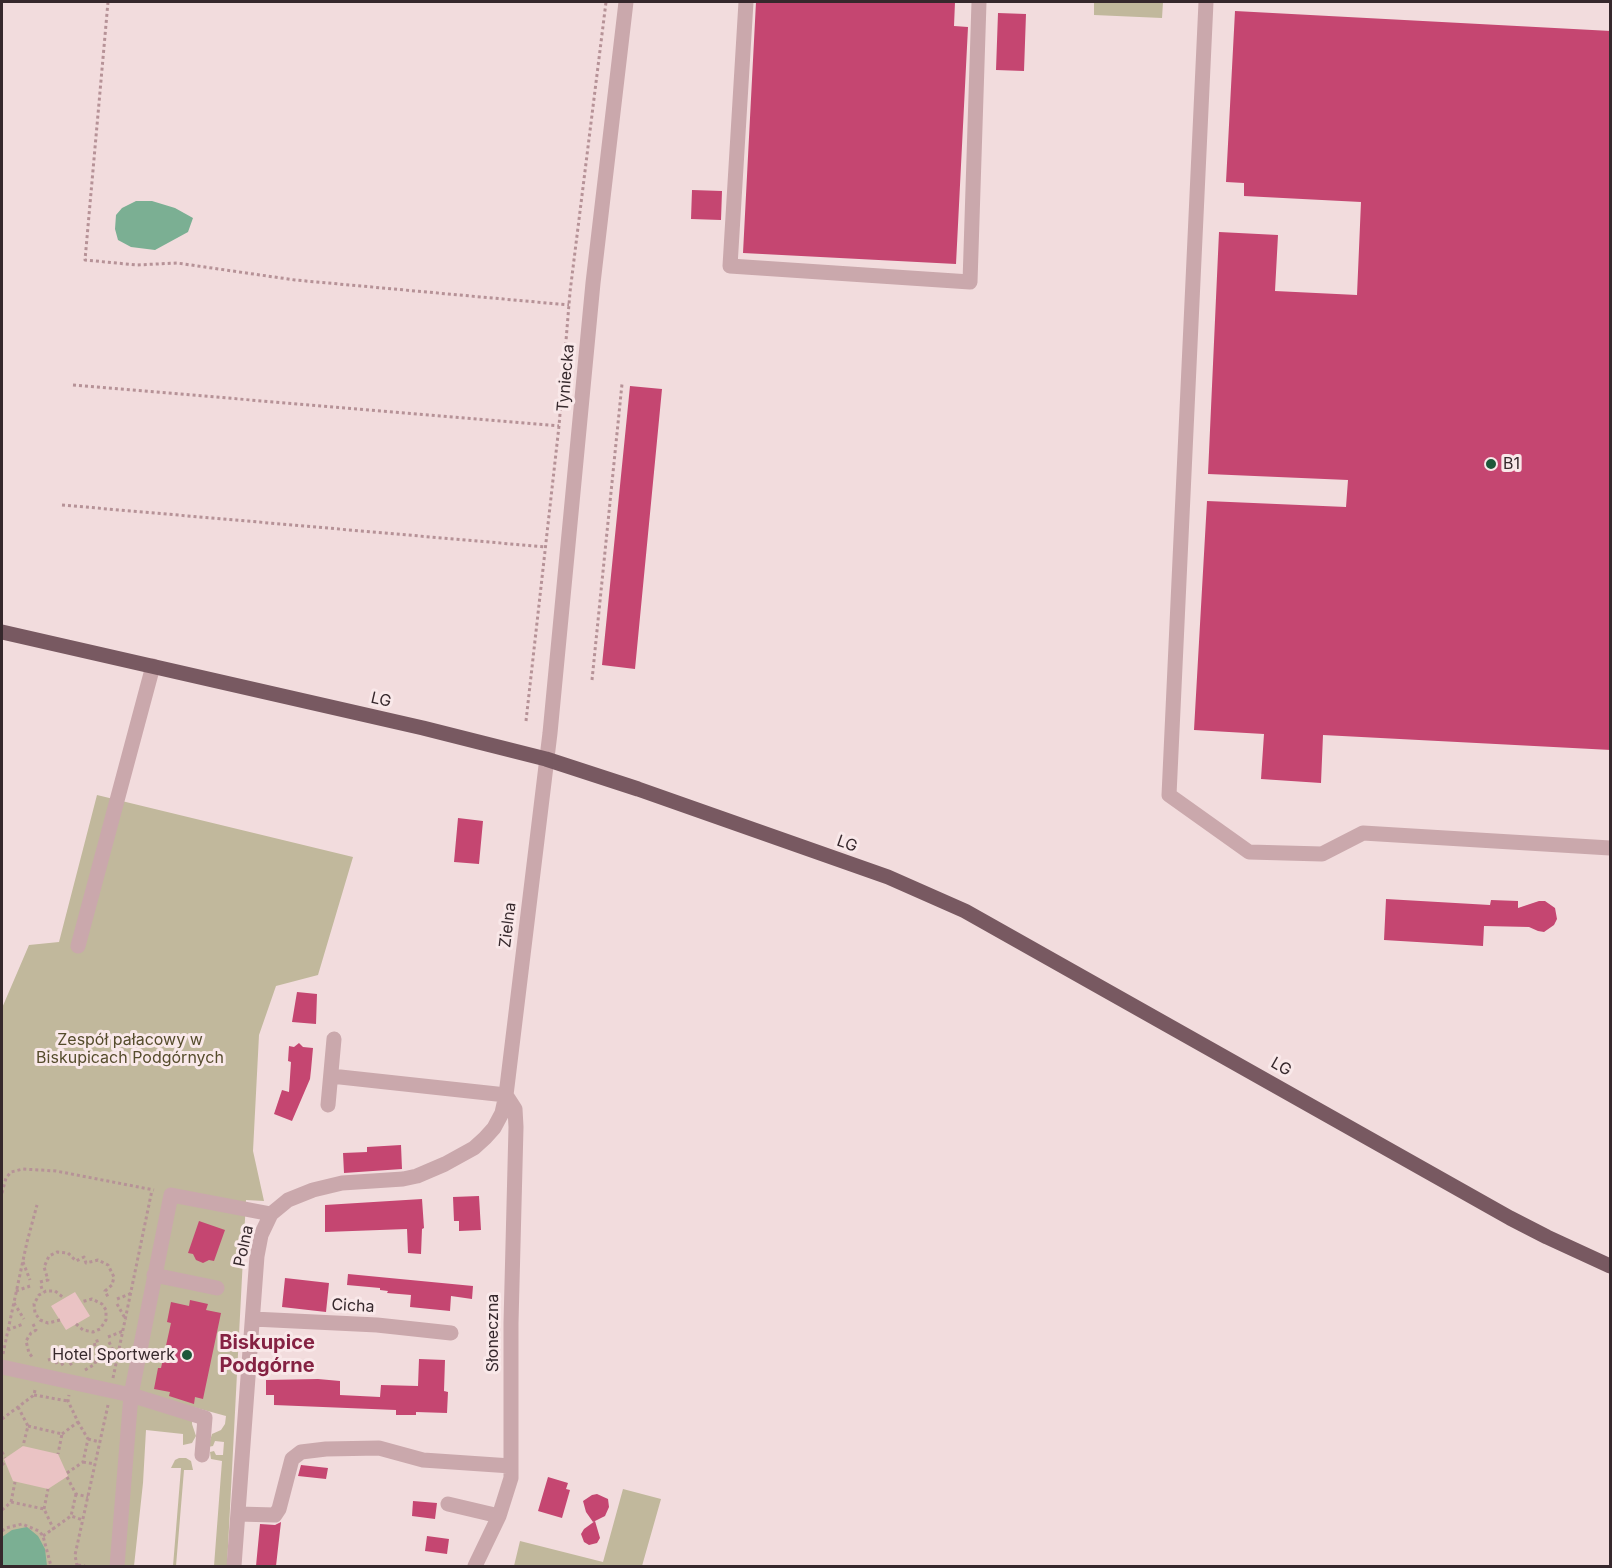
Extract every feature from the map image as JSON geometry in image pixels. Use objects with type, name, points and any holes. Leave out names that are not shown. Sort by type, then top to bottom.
[{"type":"main road","name":"LG","points":[[2,632],[423,728],[546,759],[888,877],[965,911],[1510,1218],[1611,1266]]},
{"type":"street","name":"Tyniecka","points":[[546,759],[593,282],[626,2]]},
{"type":"street","points":[[746,2],[730,266],[970,282],[979,2]]},
{"type":"street","points":[[1206,2],[1169,795],[1249,852],[1322,854],[1363,833],[1611,848]]},
{"type":"street","points":[[78,946],[153,666]]},
{"type":"street","name":"Zielna","points":[[506,1095],[546,759]]},
{"type":"street","points":[[328,1105],[334,1039]]},
{"type":"street","points":[[331,1076],[506,1095]]},
{"type":"street","name":"Polna","points":[[234,1566],[257,1256],[261,1235],[270,1214],[288,1200],[313,1190],[342,1183],[403,1179],[417,1176],[445,1164],[474,1148],[494,1128],[506,1095]]},
{"type":"street","name":"Słoneczna","points":[[476,1566],[499,1516],[511,1478],[511,1300],[516,1128],[514,1109],[506,1095]]},
{"type":"street","points":[[117,1566],[131,1395],[171,1195],[270,1214]]},
{"type":"street","points":[[154,1275],[217,1287]]},
{"type":"street","name":"Cicha","points":[[254,1319],[377,1325],[451,1333]]},
{"type":"street","points":[[2,1367],[41,1366],[76,1374],[131,1395],[205,1418],[202,1455]]},
{"type":"street","points":[[238,1514],[275,1515],[279,1509],[292,1459],[301,1452],[379,1448],[423,1460],[511,1466]]},
{"type":"street","points":[[448,1504],[499,1516]]},
{"type":"path","points":[[108,2],[86,260],[137,265],[177,263],[295,280],[569,305]]},
{"type":"path","points":[[526,721],[559,426],[569,305],[606,2]]},
{"type":"path","points":[[592,680],[622,384]]},
{"type":"path","points":[[73,385],[559,426]]},
{"type":"path","points":[[62,505],[546,547]]},
{"type":"path","points":[[2,1193],[10,1172],[23,1169],[56,1171],[171,1195]]},
{"type":"path","points":[[2,1360],[37,1205]]},
{"type":"path","points":[[43,1292],[41,1284],[48,1280],[44,1267],[49,1256],[57,1252],[68,1253],[76,1261],[84,1257],[86,1263],[98,1260],[110,1266],[114,1277],[112,1285],[105,1291],[108,1299],[102,1304]]},
{"type":"path","points":[[23,1262],[30,1280]]},
{"type":"path","points":[[16,1291],[30,1286]]},
{"type":"path","points":[[60,1320],[48,1323],[38,1318],[34,1304],[36,1298],[43,1292],[55,1291],[64,1298]]},
{"type":"path","points":[[117,1299],[132,1293]]},
{"type":"path","points":[[76,1324],[86,1332],[98,1330],[106,1320],[106,1310],[102,1304],[92,1299],[81,1302]]},
{"type":"path","points":[[14,1302],[24,1319]]},
{"type":"path","points":[[117,1304],[126,1320]]},
{"type":"path","points":[[38,1318],[33,1322],[36,1330],[28,1336],[27,1346],[31,1356],[41,1366]]},
{"type":"path","points":[[8,1330],[23,1324]]},
{"type":"path","points":[[98,1330],[100,1335]]},
{"type":"path","points":[[108,1337],[124,1331]]},
{"type":"path","points":[[76,1374],[95,1364],[97,1353],[94,1342],[100,1340]]},
{"type":"path","points":[[109,1342],[118,1359]]},
{"type":"path","points":[[2,1419],[34,1395],[41,1366],[55,1358],[58,1367],[68,1360],[76,1374],[68,1401],[88,1439],[83,1462],[67,1475],[76,1494],[71,1516],[44,1536]]},
{"type":"path","points":[[34,1395],[68,1401]]},
{"type":"path","points":[[18,1407],[28,1426],[23,1446]]},
{"type":"path","points":[[58,1454],[62,1434],[78,1422]]},
{"type":"path","points":[[28,1426],[62,1434]]},
{"type":"path","points":[[88,1439],[100,1442]]},
{"type":"path","points":[[2,1452],[4,1462]]},
{"type":"path","points":[[83,1462],[95,1464]]},
{"type":"path","points":[[2,1510],[10,1502],[15,1482]]},
{"type":"path","points":[[48,1489],[44,1509],[54,1530]]},
{"type":"path","points":[[76,1494],[88,1497]]},
{"type":"path","points":[[10,1502],[44,1509]]},
{"type":"path","points":[[71,1516],[83,1520]]},
{"type":"path","points":[[2,1530],[22,1524],[28,1525],[44,1536],[51,1566]]},
{"type":"path","points":[[78,1565],[86,1566]]},
{"type":"green space","points":[[1094,2],[1163,2],[1162,18],[1094,15]]},
{"type":"green space","name":"Zespół pałacowy w Biskupicach Podgórnych","points":[[97,795],[353,857],[318,975],[276,986],[259,1035],[253,1151],[264,1201],[246,1200],[227,1566],[214,1566],[222,1461],[211,1459],[210,1452],[214,1451],[216,1455],[223,1455],[224,1442],[215,1441],[213,1446],[208,1447],[212,1434],[221,1430],[225,1424],[226,1416],[193,1407],[192,1424],[196,1436],[192,1443],[183,1445],[183,1434],[146,1430],[134,1566],[2,1566],[2,1008],[29,945],[59,942]]},
{"type":"green space","points":[[179,1458],[191,1461],[193,1470],[184,1470],[176,1566],[173,1566],[181,1468],[171,1468],[175,1460]]},
{"type":"green space","points":[[623,1489],[661,1499],[642,1566],[514,1566],[520,1541],[603,1562]]},
{"type":"shaded area","points":[[136,201],[152,201],[175,208],[193,218],[188,232],[155,250],[131,247],[118,240],[115,229],[116,215],[122,208]]},
{"type":"shaded area","points":[[75,1292],[90,1316],[66,1330],[51,1306]]},
{"type":"shaded area","points":[[23,1446],[58,1454],[68,1476],[48,1489],[13,1481],[4,1459]]},
{"type":"shaded area","points":[[27,1527],[38,1536],[45,1549],[47,1566],[2,1566],[2,1537],[12,1530]]},
{"type":"building","points":[[756,2],[955,2],[954,26],[968,27],[956,264],[743,253]]},
{"type":"building","name":"B1","points":[[1235,11],[1611,31],[1611,750],[1323,735],[1321,783],[1261,779],[1264,734],[1194,730],[1207,501],[1346,507],[1348,480],[1208,474],[1219,232],[1278,235],[1275,291],[1357,295],[1361,202],[1244,196],[1244,183],[1226,182]]},
{"type":"building","points":[[998,13],[1026,14],[1024,71],[996,70]]},
{"type":"building","points":[[692,190],[722,191],[721,220],[691,219]]},
{"type":"building","points":[[630,386],[662,389],[635,669],[602,665]]},
{"type":"building","points":[[458,818],[483,821],[479,864],[454,862]]},
{"type":"building","points":[[1386,899],[1490,905],[1491,900],[1518,901],[1518,908],[1545,901],[1555,908],[1557,919],[1554,925],[1544,932],[1529,927],[1484,926],[1483,946],[1384,940]]},
{"type":"building","points":[[297,992],[317,994],[316,1024],[292,1022]]},
{"type":"building","points":[[299,1043],[303,1047],[313,1048],[310,1079],[292,1121],[274,1114],[282,1090],[289,1092],[291,1062],[288,1061],[289,1046],[294,1047]]},
{"type":"building","points":[[401,1145],[402,1169],[344,1173],[343,1153],[367,1152],[367,1147]]},
{"type":"building","points":[[479,1196],[481,1230],[459,1231],[459,1221],[454,1221],[453,1197]]},
{"type":"building","points":[[422,1199],[424,1228],[422,1229],[421,1254],[408,1253],[407,1229],[325,1232],[325,1205]]},
{"type":"building","points":[[199,1221],[225,1230],[214,1261],[209,1260],[203,1263],[196,1260],[193,1254],[188,1253]]},
{"type":"building","points":[[348,1274],[473,1286],[472,1299],[451,1296],[450,1311],[410,1307],[411,1295],[387,1293],[388,1291],[380,1290],[380,1288],[347,1285]]},
{"type":"building","points":[[285,1278],[329,1283],[326,1312],[282,1307]]},
{"type":"building","name":"Hotel Sportwerk","points":[[190,1300],[208,1304],[206,1310],[221,1313],[203,1399],[195,1397],[194,1404],[169,1396],[170,1392],[154,1389],[171,1323],[167,1322],[171,1302],[189,1306]]},
{"type":"building","points":[[419,1359],[445,1360],[444,1391],[448,1392],[447,1413],[416,1412],[416,1415],[396,1415],[396,1410],[274,1405],[274,1395],[266,1395],[266,1380],[318,1379],[340,1381],[340,1395],[380,1397],[381,1385],[418,1386]]},
{"type":"building","points":[[301,1465],[328,1468],[326,1479],[298,1476]]},
{"type":"building","points":[[548,1477],[568,1483],[566,1489],[570,1490],[562,1518],[538,1511]]},
{"type":"building","points":[[597,1494],[608,1499],[609,1507],[605,1516],[593,1522],[586,1512],[583,1501]]},
{"type":"building","points":[[413,1501],[437,1503],[435,1519],[412,1516]]},
{"type":"building","points":[[595,1521],[600,1538],[597,1543],[589,1545],[584,1542],[581,1534]]},
{"type":"building","points":[[281,1522],[276,1566],[256,1566],[260,1524],[275,1525]]},
{"type":"building","points":[[427,1536],[449,1539],[447,1554],[425,1551]]},
{"type":"place","name":"B1","points":[[1491,464]]},
{"type":"place","name":"Hotel Sportwerk","points":[[187,1355]]},
{"type":"district","name":"Biskupice Podgórne","points":[[267,1354]]}]
